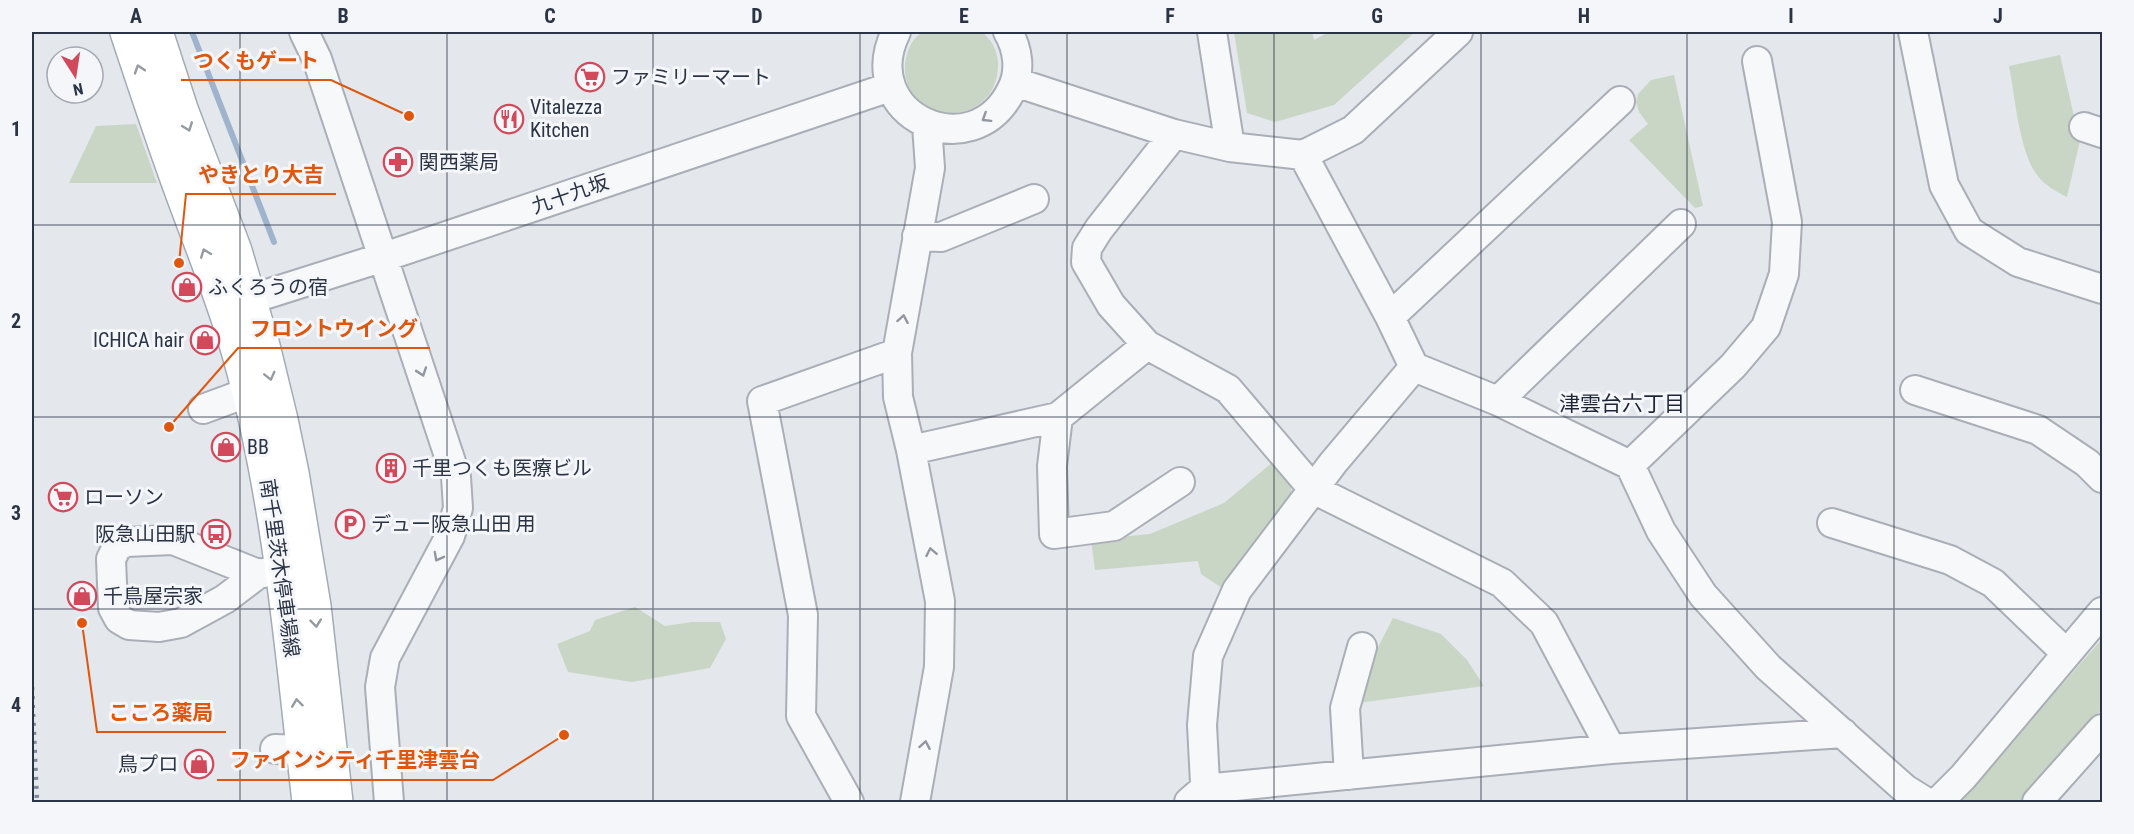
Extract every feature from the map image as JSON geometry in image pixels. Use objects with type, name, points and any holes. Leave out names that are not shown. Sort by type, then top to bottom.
[{"type":"main road","name":"南千里茨木停車場線","points":[[127,32],[153,114],[237,304],[281,420],[289,749],[309,802]]},
{"type":"main road","name":"南千里茨木停車場線","points":[[156,32],[182,112],[235,251],[239,353],[264,462],[283,570],[314,606],[336,802]]},
{"type":"street","points":[[304,32],[317,59],[456,477],[458,508],[450,536],[386,658],[380,687],[389,802]]},
{"type":"street","points":[[896,32],[889,46],[886,66],[890,87],[898,102],[911,116],[927,125],[948,129],[970,127],[990,117],[1005,102],[1015,82],[1017,61],[1013,41],[1008,32]]},
{"type":"street","points":[[1212,32],[1230,147]]},
{"type":"street","points":[[1015,82],[1174,134],[1230,147],[1303,155],[1353,130],[1458,32]]},
{"type":"street","points":[[1914,32],[1944,185],[1970,231],[2018,261],[2103,289]]},
{"type":"street","points":[[1630,465],[1733,366],[1766,327],[1784,274],[1787,222],[1756,61]]},
{"type":"street","name":"九十九坂","points":[[237,304],[890,87]]},
{"type":"street","points":[[1390,317],[1620,101]]},
{"type":"street","points":[[915,802],[939,667],[940,601],[911,450],[898,397],[897,353],[930,168],[927,125]]},
{"type":"street","points":[[1174,134],[1099,229],[1087,248],[1086,262],[1111,305],[1147,345],[1228,389],[1313,489],[1502,583],[1544,623],[1611,750]]},
{"type":"street","points":[[1303,155],[1390,317],[1414,367],[1497,401],[1630,465],[1661,531],[1703,595],[1768,667],[1905,789],[1926,802]]},
{"type":"street","points":[[917,236],[941,237],[1034,199]]},
{"type":"street","points":[[1497,401],[1681,224]]},
{"type":"street","points":[[911,450],[1058,417],[1147,345]]},
{"type":"street","points":[[849,802],[801,716],[803,615],[762,401],[897,353]]},
{"type":"street","points":[[1414,367],[1313,489],[1237,590],[1208,656],[1202,725],[1200,798],[1349,775],[1611,750],[1843,733]]},
{"type":"street","points":[[1915,390],[2038,430],[2087,463],[2103,478]]},
{"type":"street","points":[[203,409],[249,392]]},
{"type":"street","points":[[1058,417],[1052,466],[1054,534],[1114,526],[1180,482]]},
{"type":"street","points":[[1832,523],[1950,560],[1993,583],[2066,653]]},
{"type":"street","points":[[173,540],[283,570],[181,623],[159,627],[129,625],[119,619],[113,608],[111,559],[117,547],[126,542],[173,540]]},
{"type":"street","points":[[1938,802],[1964,777],[2066,653],[2103,612]]},
{"type":"street","points":[[1349,775],[1346,708],[1362,647]]},
{"type":"street","points":[[2037,802],[2102,732]]},
{"type":"green space","points":[[922,32],[982,32],[985,35],[995,50],[998,64],[995,84],[985,99],[971,109],[954,113],[938,112],[923,105],[911,92],[905,73],[911,45]]},
{"type":"green space","points":[[1234,32],[1312,32],[1314,40],[1329,32],[1415,32],[1334,105],[1275,122],[1247,113]]},
{"type":"green space","points":[[2060,55],[2078,134],[2081,136],[2067,197],[2043,182],[2031,165],[2022,138],[2009,66]]},
{"type":"green space","points":[[1674,75],[1703,206],[1695,208],[1629,140],[1648,124],[1639,112],[1636,102],[1638,94],[1651,80]]},
{"type":"green space","points":[[136,124],[157,183],[69,183],[96,126]]},
{"type":"green space","points":[[1273,462],[1290,483],[1292,495],[1222,588],[1201,574],[1198,561],[1095,570],[1091,540],[1150,534],[1224,503]]},
{"type":"green space","points":[[635,607],[665,626],[692,622],[720,622],[726,639],[710,668],[632,682],[568,672],[557,644],[590,631],[595,620]]},
{"type":"green space","points":[[1393,618],[1441,634],[1467,660],[1484,686],[1358,703],[1372,659]]},
{"type":"green space","points":[[2102,639],[2102,709],[2020,802],[1961,802],[1964,796]]},
{"type":"waterway","points":[[192,32],[274,242]]},
{"type":"railway","points":[[32,687],[37,802]]},
{"type":"place","name":"ファミリーマート","points":[[590,77]]},
{"type":"place","name":"つくもゲート","points":[[409,116]]},
{"type":"place","name":"Vitalezza Kitchen","points":[[509,119]]},
{"type":"place","name":"関西薬局","points":[[398,162]]},
{"type":"place","name":"やきとり大吉","points":[[179,263]]},
{"type":"place","name":"ふくろうの宿","points":[[187,287]]},
{"type":"place","name":"ICHICA hair","points":[[205,340]]},
{"type":"place","name":"フロントウイング","points":[[169,427]]},
{"type":"place","name":"BB","points":[[226,447]]},
{"type":"place","name":"千里つくも医療ビル","points":[[391,468]]},
{"type":"place","name":"ローソン","points":[[63,497]]},
{"type":"place","name":"デュー阪急山田 用","points":[[350,524]]},
{"type":"place","name":"阪急山田駅","points":[[216,534]]},
{"type":"place","name":"千鳥屋宗家","points":[[82,596]]},
{"type":"place","name":"こころ薬局","points":[[82,623]]},
{"type":"place","name":"ファインシティ千里津雲台","points":[[564,735]]},
{"type":"place","name":"鳥プロ","points":[[199,764]]},
{"type":"district","name":"津雲台六丁目","points":[[1622,404]]}]
